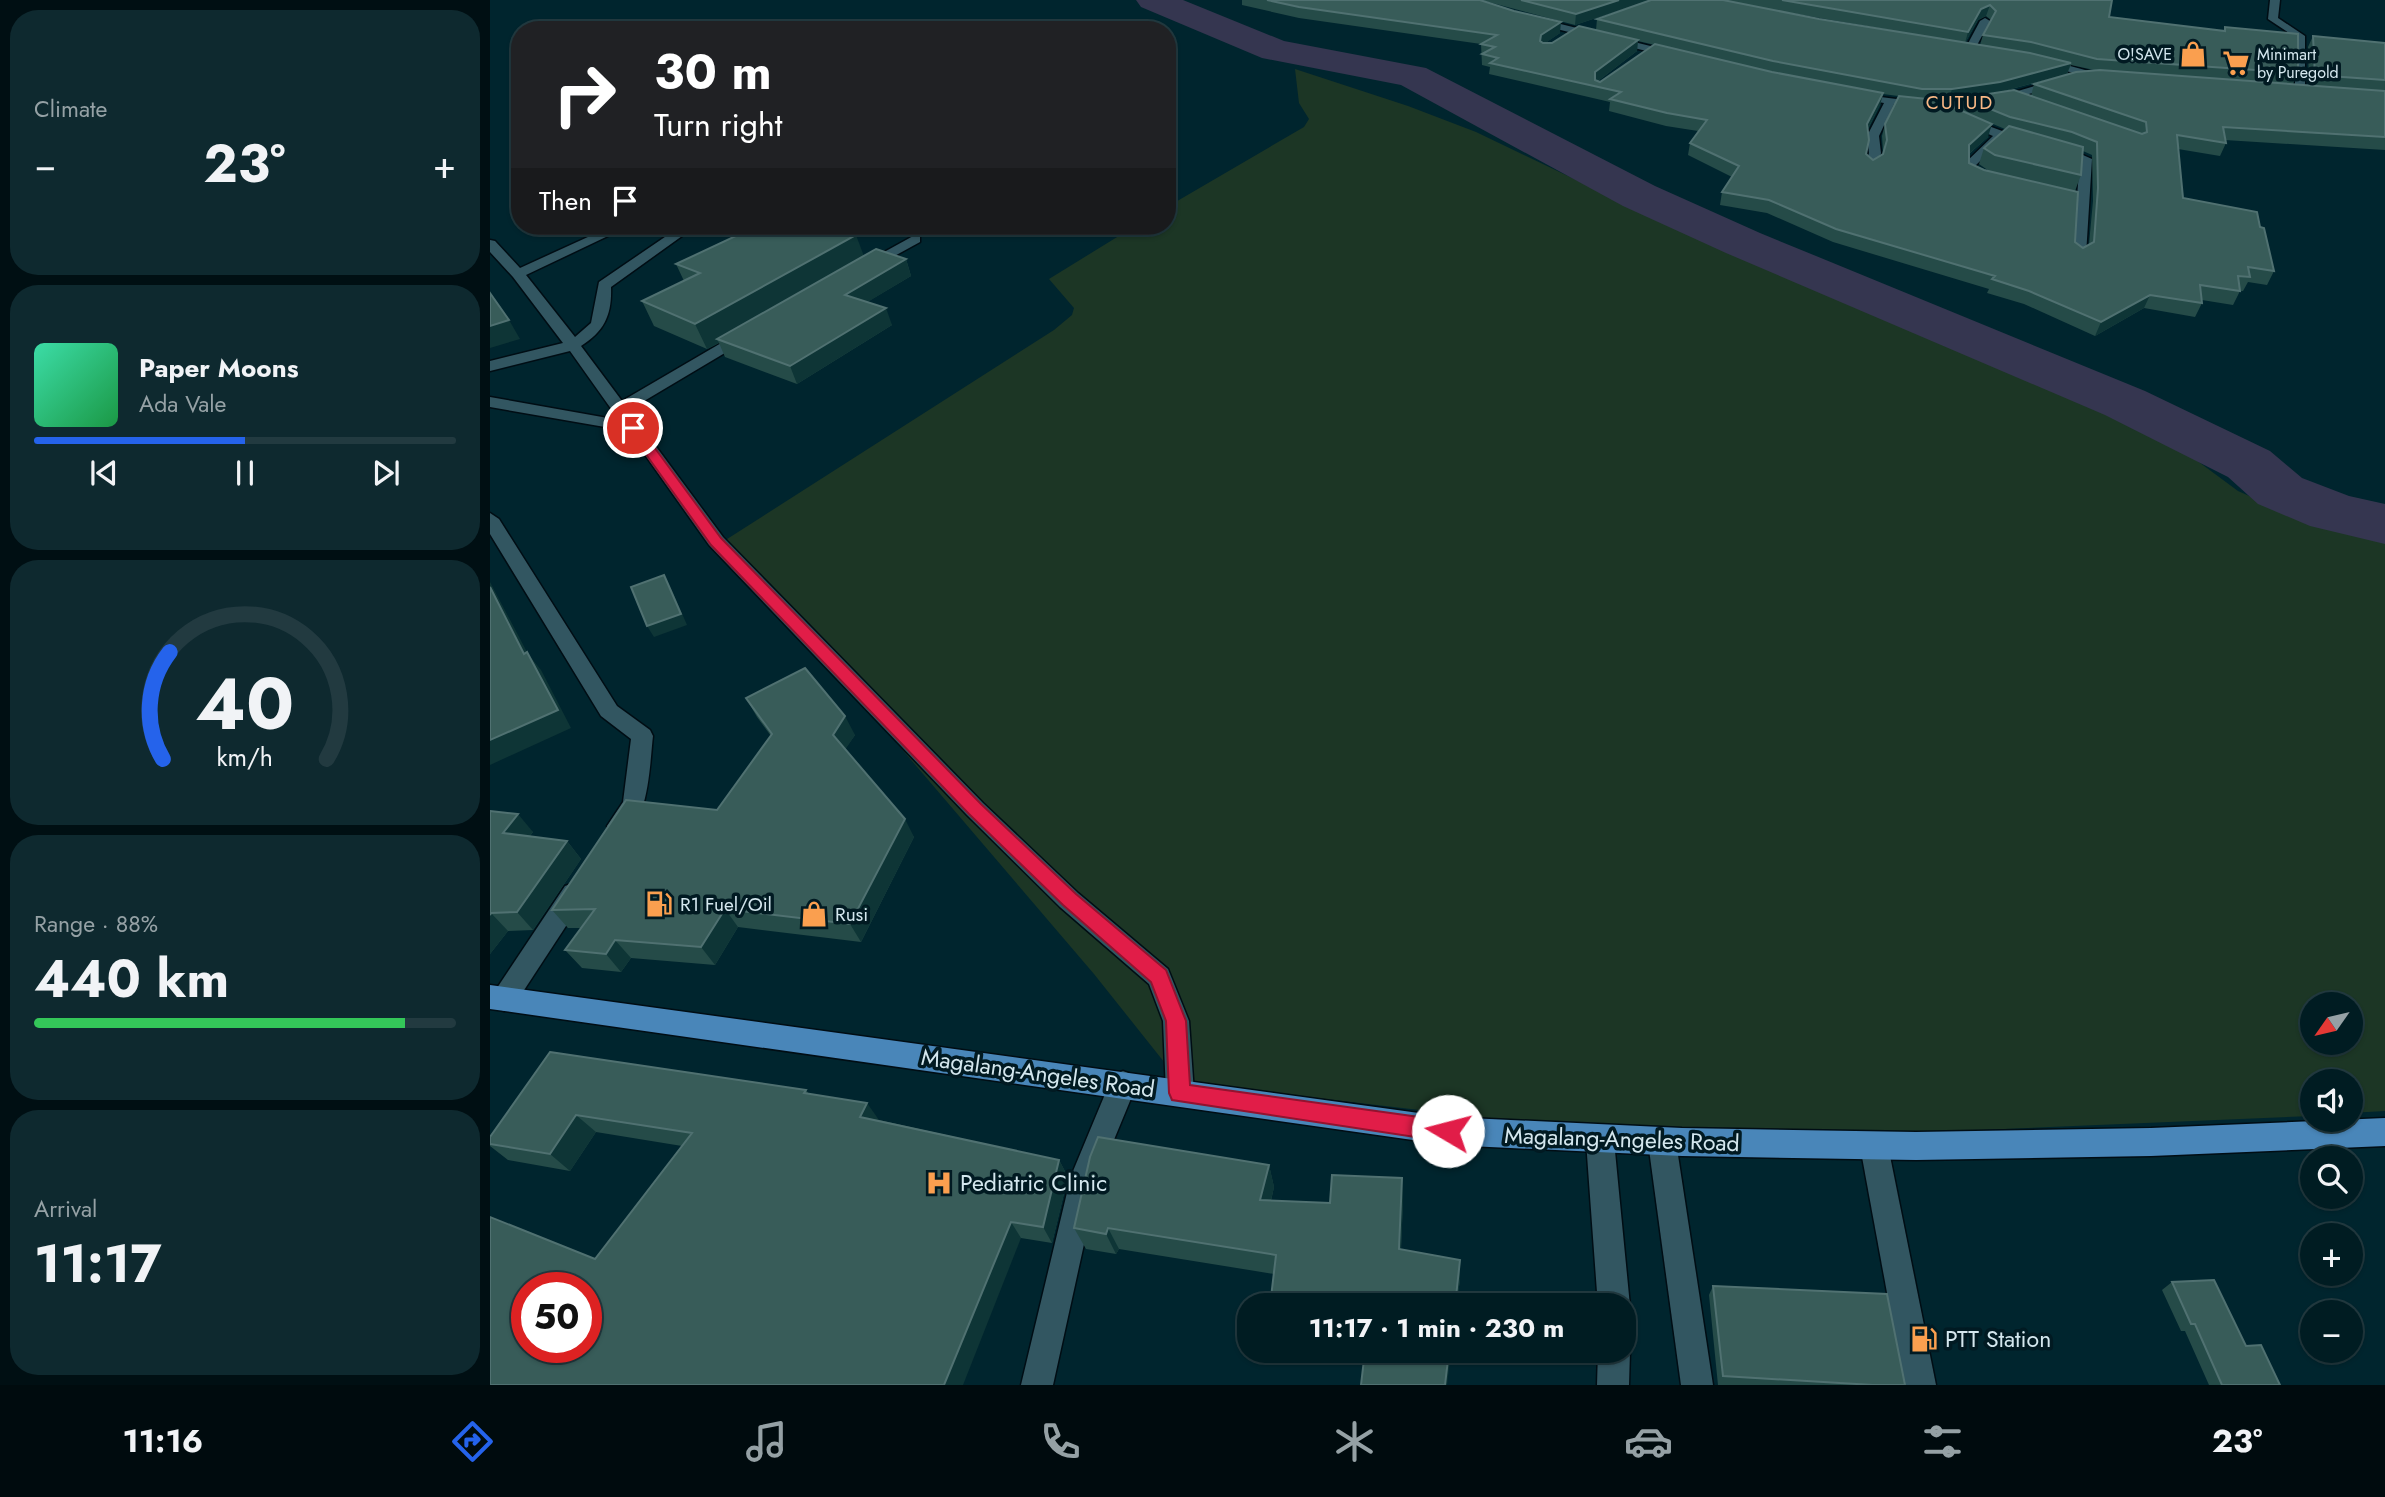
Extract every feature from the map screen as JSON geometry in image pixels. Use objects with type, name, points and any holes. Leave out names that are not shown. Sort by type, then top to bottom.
[{"type":"main road","name":"Magalang-Angeles Road","points":[[497,998],[1448,1131],[1600,1141],[1957,1147],[2385,1132]]},
{"type":"street","points":[[2275,0],[2273,19],[2300,36],[2307,92],[2287,90]]},
{"type":"street","points":[[1518,17],[1571,34],[1691,59]]},
{"type":"street","points":[[1956,47],[1975,50],[1984,21]]},
{"type":"street","points":[[1571,34],[1598,22]]},
{"type":"street","points":[[1641,57],[1651,49]]},
{"type":"street","points":[[1846,94],[1890,103],[1936,107],[2012,96],[2070,78],[2101,76],[2027,59]]},
{"type":"street","points":[[2012,96],[2037,105]]},
{"type":"street","points":[[1871,166],[1875,153],[1873,136],[1890,103]]},
{"type":"street","points":[[1936,107],[2001,135],[2086,159],[2078,200],[2079,255]]},
{"type":"street","points":[[2001,135],[1968,167],[1985,177],[2001,181]]},
{"type":"street","points":[[518,274],[602,235]]},
{"type":"street","points":[[490,366],[572,345],[597,326],[605,296],[604,285],[676,235]]},
{"type":"street","points":[[855,273],[915,239]]},
{"type":"street","points":[[490,244],[518,274],[716,541],[975,809],[1069,900],[1159,976],[1176,1021],[1180,1093]]},
{"type":"street","points":[[620,409],[760,327]]},
{"type":"street","points":[[490,402],[633,428]]},
{"type":"street","points":[[490,519],[609,711],[642,736],[634,804],[606,845]]},
{"type":"street","points":[[497,998],[585,876]]},
{"type":"street","points":[[1037,1385],[1085,1176],[1123,1084]]},
{"type":"street","points":[[1600,1141],[1613,1293]]},
{"type":"street","points":[[1662,1142],[1697,1385]]},
{"type":"street","points":[[1874,1146],[1920,1385]]},
{"type":"street","points":[[1614,1363],[1614,1385]]},
{"type":"green space","points":[[1295,69],[1408,106],[1476,132],[1708,243],[2090,395],[2146,423],[2238,491],[2285,512],[2344,532],[2385,538],[2385,1111],[2363,1112],[2363,1069],[2300,1069],[2300,1117],[1907,1133],[1556,1126],[1180,1082],[1094,974],[724,541],[1054,330],[1072,315],[1074,308],[1049,279],[1120,235],[1176,235],[1176,202],[1304,127],[1309,119],[1299,103]]},
{"type":"building","points":[[1267,0],[1480,0],[1561,22],[1541,35],[1540,41],[1543,43],[1552,43],[1579,26],[1638,40],[1595,72],[1595,80],[1600,82],[1655,44],[1772,72],[1883,93],[1867,124],[1869,140],[1866,154],[1873,160],[1883,154],[1887,140],[1885,124],[1899,96],[1937,100],[1992,124],[1969,145],[1969,163],[1984,170],[2078,192],[2075,242],[2083,248],[2094,242],[2098,188],[2097,142],[2072,132],[2010,117],[1963,98],[2014,90],[2142,134],[2147,132],[2146,122],[2034,84],[2076,72],[2100,70],[2385,91],[2385,137],[2223,127],[2226,143],[2177,135],[2183,198],[2257,212],[2260,227],[2264,228],[2274,271],[2248,267],[2250,277],[2238,276],[2240,291],[2200,285],[2202,303],[2150,295],[2101,322],[2029,291],[1992,279],[1995,276],[1836,229],[1769,200],[1722,192],[1739,166],[1690,143],[1707,120],[1610,99],[1621,92],[1490,63],[1498,58],[1482,54],[1495,47],[1481,44],[1497,35],[1299,7]]},
{"type":"building","points":[[1521,0],[1619,0],[1576,14]]},
{"type":"building","points":[[1651,0],[1723,0],[1819,19],[2030,53],[2071,63],[2000,82],[1952,89],[1922,89],[1773,61],[1597,19]]},
{"type":"building","points":[[1782,0],[2112,0],[2109,17],[2225,31],[2225,27],[2298,34],[2298,73],[2097,59],[2031,42],[1983,35],[1996,11],[1990,5],[1981,9],[1968,32]]},
{"type":"building","points":[[2313,36],[2385,43],[2385,80],[2315,75]]},
{"type":"building","points":[[2009,126],[2083,147],[2081,175],[1995,155],[1984,148]]},
{"type":"building","points":[[738,235],[856,235],[695,324],[642,301],[700,273],[676,264]]},
{"type":"building","points":[[876,249],[906,259],[845,295],[886,308],[790,366],[717,339]]},
{"type":"building","points":[[490,293],[509,320],[490,326]]},
{"type":"building","points":[[664,575],[681,614],[647,626],[631,587]]},
{"type":"building","points":[[490,587],[524,654],[527,652],[558,710],[490,740]]},
{"type":"building","points":[[805,668],[845,716],[833,735],[905,819],[850,924],[725,909],[701,947],[615,940],[606,954],[565,950],[595,909],[552,910],[626,800],[717,810],[772,734],[746,698]]},
{"type":"building","points":[[490,811],[518,814],[503,833],[567,841],[517,912],[490,915]]},
{"type":"building","points":[[550,1052],[806,1090],[804,1093],[867,1103],[860,1117],[1059,1160],[1043,1227],[1011,1222],[944,1385],[490,1385],[490,1217],[595,1259],[692,1133],[576,1115],[550,1154],[490,1144],[490,1137]]},
{"type":"building","points":[[1098,1137],[1269,1165],[1260,1200],[1330,1203],[1332,1175],[1402,1178],[1399,1249],[1460,1260],[1456,1293],[1272,1293],[1276,1255],[1108,1228],[1106,1234],[1074,1228],[1090,1157]]},
{"type":"building","points":[[2214,1280],[2246,1346],[2261,1345],[2280,1385],[2222,1385],[2195,1324],[2191,1324],[2172,1282]]},
{"type":"building","points":[[1713,1286],[1887,1294],[1905,1385],[1723,1376]]},
{"type":"building","points":[[1364,1363],[1448,1363],[1445,1385],[1361,1385]]},
{"type":"waterway","points":[[1153,0],[1275,50],[1412,76],[1639,196],[1743,243],[2125,403],[2249,464],[2280,491],[2332,512],[2385,524]]},
{"type":"place","name":"O!SAVE","points":[[2193,54]]},
{"type":"place","name":"Minimart by Puregold","points":[[2236,63]]},
{"type":"place","name":"R1 Fuel/Oil","points":[[659,904]]},
{"type":"place","name":"Rusi","points":[[814,914]]},
{"type":"place","name":"Pediatric Clinic","points":[[939,1183]]},
{"type":"place","name":"PTT Station","points":[[1924,1339]]},
{"type":"district","name":"CUTUD","points":[[1960,102]]},
{"type":"route","points":[[633,428],[716,541],[975,809],[1069,900],[1159,976],[1176,1021],[1180,1093],[1448,1131]]}]
